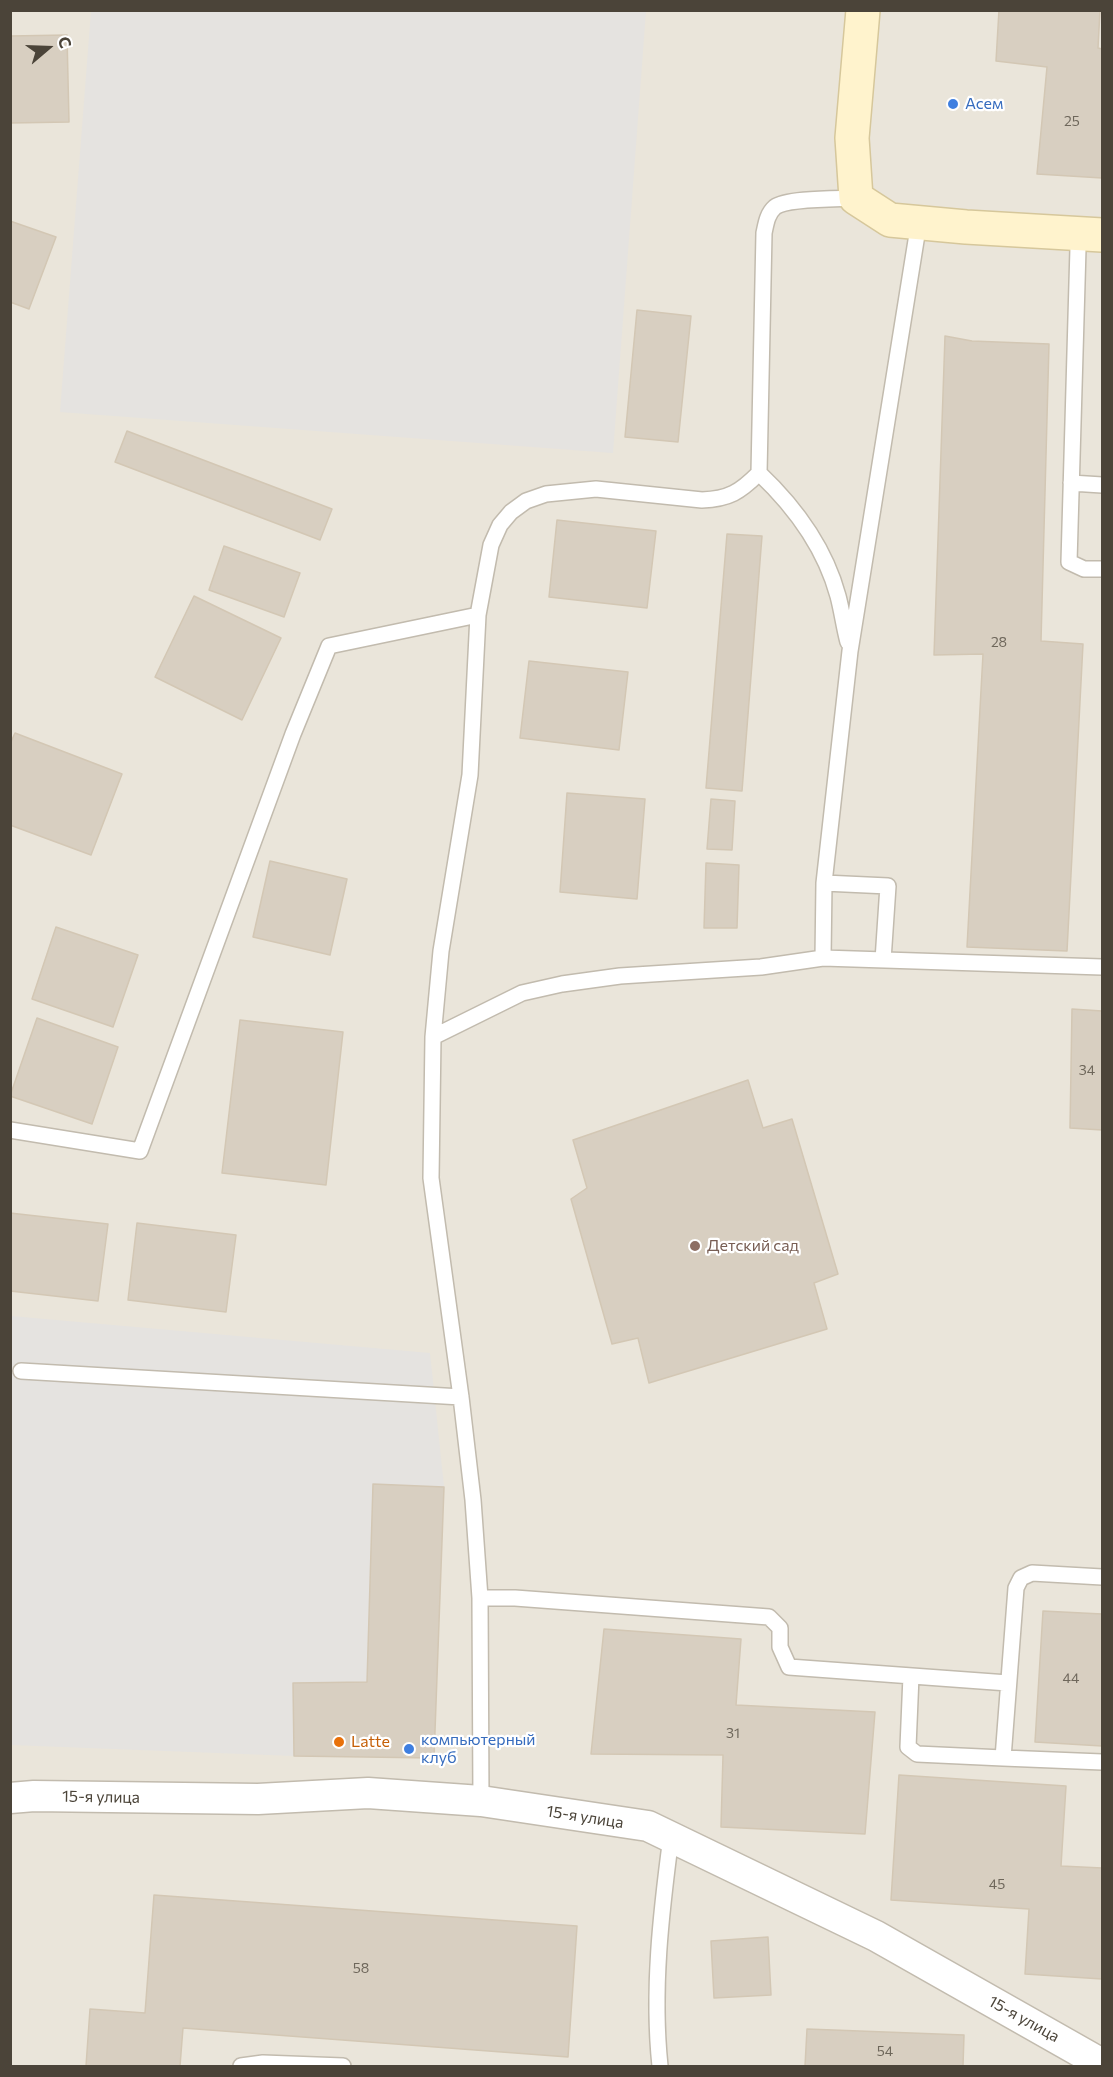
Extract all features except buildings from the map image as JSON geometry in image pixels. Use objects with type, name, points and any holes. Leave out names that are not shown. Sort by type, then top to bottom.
[{"type":"street","points":[[863,10],[852,138],[856,198],[890,220],[1091,234]]},
{"type":"street","name":"15-я улица","points":[[10,1798],[34,1796],[258,1799],[368,1793],[481,1801],[648,1826],[876,1936],[1102,2064]]},
{"type":"lane","points":[[481,1801],[480,1598],[473,1500],[431,1178],[433,1037],[441,951],[470,775],[478,615],[491,545],[501,525],[511,512],[526,501],[546,494],[596,489],[717,500],[744,488],[759,473],[766,219],[775,207],[789,201],[856,198]]},
{"type":"lane","points":[[823,958],[824,883],[849,651],[919,222]]},
{"type":"lane","points":[[1091,234],[1078,260],[1069,562],[1084,569],[1102,569]]},
{"type":"lane","points":[[759,473],[780,493],[802,520],[825,560],[838,595],[849,651]]},
{"type":"lane","points":[[1071,483],[1102,485]]},
{"type":"lane","points":[[10,1130],[140,1151],[293,734],[329,646],[478,615]]},
{"type":"lane","points":[[824,883],[888,886],[883,960]]},
{"type":"lane","points":[[433,1037],[522,993],[562,984],[620,976],[761,967],[823,958],[1102,967]]},
{"type":"lane","points":[[21,1371],[461,1396]]},
{"type":"lane","points":[[1003,1758],[1006,1746],[1008,1683],[1016,1588],[1021,1578],[1032,1573],[1102,1577]]},
{"type":"lane","points":[[480,1598],[515,1598],[769,1617],[780,1628],[780,1647],[789,1667],[1008,1683]]},
{"type":"lane","points":[[911,1676],[908,1747],[917,1755],[1102,1762]]},
{"type":"lane","points":[[660,2067],[657,2037],[660,1917],[671,1837]]},
{"type":"lane","points":[[241,2067],[263,2062],[343,2067]]},
{"type":"shaded area","points":[[11,11],[1102,11],[1102,2066],[11,2066]]},
{"type":"shaded area","points":[[91,11],[646,11],[613,453],[60,412]]},
{"type":"shaded area","points":[[11,1316],[430,1353],[444,1487],[373,1485],[367,1682],[293,1683],[294,1756],[11,1745]]},
{"type":"place","name":"Асем","points":[[953,104]]},
{"type":"place","name":"Детский сад","points":[[695,1246]]},
{"type":"place","name":"Latte","points":[[339,1742]]},
{"type":"place","name":"компьютерный клуб","points":[[409,1749]]}]
